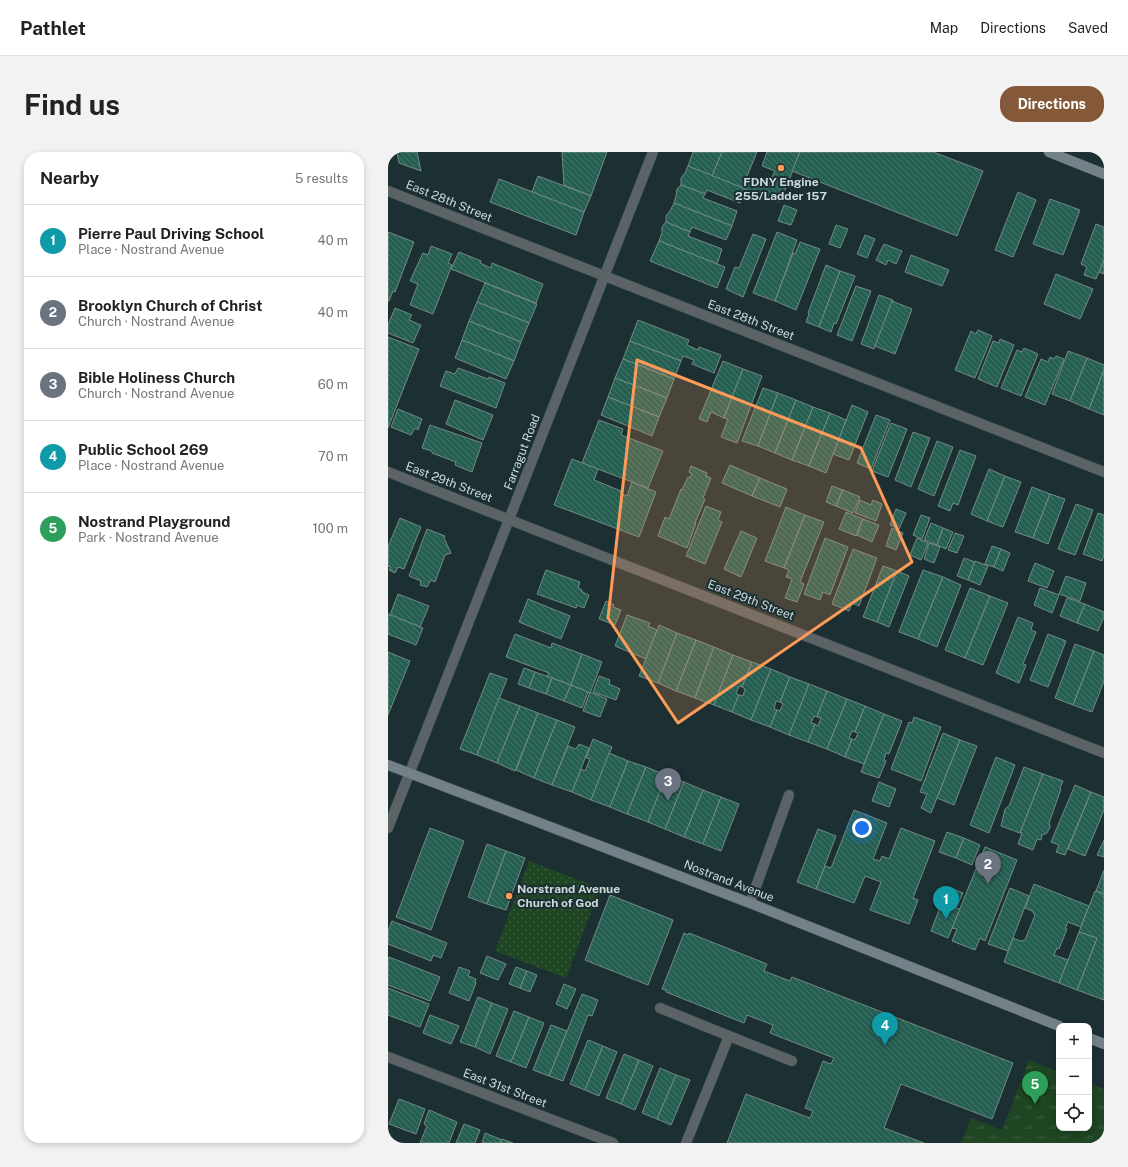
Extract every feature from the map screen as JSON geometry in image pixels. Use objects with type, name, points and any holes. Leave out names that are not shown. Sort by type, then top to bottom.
[{"type":"main road","points":[[1049,152],[1104,174]]},
{"type":"main road","name":"Nostrand Avenue","points":[[388,765],[750,902],[1056,1025]]},
{"type":"main road","points":[[1092,1039],[1104,1044]]},
{"type":"street","name":"Farragut Road","points":[[388,828],[605,276],[652,152]]},
{"type":"street","name":"East 28th Street","points":[[388,191],[1104,472]]},
{"type":"street","name":"East 29th Street","points":[[388,472],[1104,753]]},
{"type":"street","points":[[750,902],[789,796]]},
{"type":"street","points":[[660,1008],[792,1061]]},
{"type":"street","points":[[686,1143],[729,1036]]},
{"type":"street","name":"East 31st Street","points":[[388,1056],[613,1143]]},
{"type":"highlighted area","points":[[637,360],[861,448],[912,562],[678,723],[608,618]]},
{"type":"green space","points":[[529,861],[600,888],[566,978],[495,951]]},
{"type":"green space","points":[[1029,1060],[1056,1071],[1056,1131],[1092,1131],[1092,1084],[1104,1089],[1104,1143],[961,1143],[971,1118],[1002,1130]]},
{"type":"building","points":[[397,152],[417,152],[421,171],[399,163]]},
{"type":"building","points":[[562,152],[607,152],[591,196],[564,185]]},
{"type":"building","points":[[693,152],[722,152],[712,176],[688,166]]},
{"type":"building","points":[[722,152],[757,152],[742,188],[712,176]]},
{"type":"building","name":"FDNY Engine 255/Ladder 157","points":[[767,152],[800,152],[788,183],[772,177],[775,171],[762,166]]},
{"type":"building","points":[[800,152],[933,152],[983,171],[957,236],[792,171]]},
{"type":"building","points":[[688,166],[746,189],[740,203],[707,190],[705,194],[681,185],[681,178]]},
{"type":"building","points":[[538,176],[591,196],[584,212],[532,192]]},
{"type":"building","points":[[747,176],[769,184],[772,177],[788,183],[780,202],[742,188]]},
{"type":"building","points":[[499,179],[584,212],[576,235],[490,202]]},
{"type":"building","points":[[681,185],[705,194],[703,198],[737,211],[732,226],[674,203],[677,189]]},
{"type":"building","points":[[1018,192],[1036,200],[1013,257],[995,250]]},
{"type":"building","points":[[1050,199],[1080,210],[1063,255],[1033,244]]},
{"type":"building","points":[[674,203],[732,226],[726,240],[692,227],[690,232],[666,222],[666,216]]},
{"type":"building","points":[[784,205],[797,210],[791,225],[778,221]]},
{"type":"building","points":[[666,222],[690,232],[688,236],[722,249],[717,264],[659,241],[662,233],[662,227]]},
{"type":"building","points":[[1096,224],[1104,227],[1104,260],[1096,279],[1084,275],[1087,267],[1081,264]]},
{"type":"building","points":[[836,225],[848,229],[840,248],[829,244]]},
{"type":"building","points":[[388,232],[414,242],[395,292],[393,291],[389,301],[388,301]]},
{"type":"building","points":[[777,232],[797,240],[775,301],[753,293]]},
{"type":"building","points":[[753,234],[766,239],[743,297],[726,289],[735,267],[739,268]]},
{"type":"building","points":[[865,235],[875,239],[867,258],[857,254]]},
{"type":"building","points":[[659,241],[725,267],[717,288],[650,261]]},
{"type":"building","points":[[800,242],[820,249],[796,310],[775,301],[793,253],[795,254]]},
{"type":"building","points":[[884,244],[902,251],[896,264],[888,260],[886,265],[876,260]]},
{"type":"building","points":[[431,246],[452,254],[448,263],[452,265],[433,314],[410,305],[418,284],[410,281],[423,253],[428,255]]},
{"type":"building","points":[[459,252],[481,261],[480,263],[491,268],[492,263],[543,284],[536,303],[451,269]]},
{"type":"building","points":[[911,255],[949,270],[942,286],[905,272]]},
{"type":"building","points":[[1104,260],[1104,274],[1099,272]]},
{"type":"building","points":[[826,265],[840,271],[819,327],[806,322]]},
{"type":"building","points":[[840,271],[855,276],[836,324],[834,323],[831,332],[819,327]]},
{"type":"building","points":[[1056,274],[1093,289],[1080,319],[1044,304]]},
{"type":"building","points":[[485,283],[537,304],[529,323],[477,302]]},
{"type":"building","points":[[856,286],[871,291],[852,341],[837,335]]},
{"type":"building","points":[[879,295],[893,300],[874,349],[861,344]]},
{"type":"building","points":[[892,301],[912,309],[895,354],[875,346]]},
{"type":"building","points":[[477,302],[529,323],[521,342],[469,321]]},
{"type":"building","points":[[395,308],[412,315],[409,320],[421,325],[413,343],[388,333],[388,325]]},
{"type":"building","points":[[638,320],[689,340],[687,345],[698,350],[699,347],[721,355],[714,373],[692,364],[694,360],[683,356],[681,361],[630,341]]},
{"type":"building","points":[[469,321],[521,342],[514,361],[462,340]]},
{"type":"building","points":[[978,330],[992,336],[975,378],[955,370],[971,331],[976,334]]},
{"type":"building","points":[[388,337],[419,349],[388,428]]},
{"type":"building","points":[[1000,339],[1014,345],[997,387],[978,379],[993,341],[999,343]]},
{"type":"building","points":[[462,340],[514,361],[506,379],[455,358]]},
{"type":"building","points":[[630,341],[681,361],[674,379],[623,359]]},
{"type":"building","points":[[1024,348],[1038,354],[1021,396],[1001,388],[1017,350],[1022,352]]},
{"type":"building","points":[[1068,351],[1087,358],[1070,401],[1052,394]]},
{"type":"building","points":[[1056,356],[1064,359],[1045,405],[1025,397],[1041,359],[1048,362],[1050,357],[1054,359]]},
{"type":"building","points":[[1087,358],[1104,365],[1104,370],[1089,409],[1070,401]]},
{"type":"building","points":[[623,359],[674,379],[667,398],[615,378]]},
{"type":"building","points":[[723,361],[743,369],[724,418],[711,412],[707,422],[699,419]]},
{"type":"building","points":[[458,368],[488,379],[489,377],[505,383],[496,408],[440,386],[446,371],[455,374]]},
{"type":"building","points":[[743,369],[762,376],[737,443],[721,437],[728,419],[724,418]]},
{"type":"building","points":[[1104,370],[1104,415],[1089,409]]},
{"type":"building","points":[[615,378],[667,398],[659,417],[608,397]]},
{"type":"building","points":[[763,388],[778,393],[758,446],[742,441]]},
{"type":"building","points":[[778,393],[796,400],[775,453],[758,446]]},
{"type":"building","points":[[608,397],[659,417],[652,436],[601,415]]},
{"type":"building","points":[[455,400],[493,415],[483,440],[446,424]]},
{"type":"building","points":[[796,400],[813,407],[792,460],[775,453]]},
{"type":"building","points":[[852,405],[868,412],[849,460],[833,454]]},
{"type":"building","points":[[813,407],[830,413],[809,466],[792,460]]},
{"type":"building","points":[[398,409],[422,419],[418,430],[415,428],[411,435],[391,427]]},
{"type":"building","points":[[830,413],[846,420],[826,473],[809,466]]},
{"type":"building","points":[[876,415],[890,420],[871,469],[857,463]]},
{"type":"building","points":[[599,420],[623,429],[621,435],[663,451],[648,488],[582,463]]},
{"type":"building","points":[[891,423],[907,429],[888,477],[872,471]]},
{"type":"building","points":[[430,425],[482,443],[472,472],[455,465],[456,462],[422,448]]},
{"type":"building","points":[[913,432],[930,438],[911,487],[895,480]]},
{"type":"building","points":[[937,441],[953,447],[934,496],[918,489]]},
{"type":"building","points":[[960,450],[976,456],[958,505],[953,503],[950,511],[938,506]]},
{"type":"building","points":[[572,459],[598,469],[594,480],[621,491],[620,493],[627,496],[632,482],[656,492],[639,537],[554,505]]},
{"type":"building","points":[[730,465],[760,478],[752,496],[722,483]]},
{"type":"building","points":[[691,466],[707,473],[706,476],[711,478],[687,548],[658,536],[665,517],[669,519],[681,489],[682,490],[688,477],[690,478],[692,474],[689,472]]},
{"type":"building","points":[[989,469],[1005,476],[987,521],[971,514]]},
{"type":"building","points":[[1005,476],[1021,482],[1003,527],[987,521]]},
{"type":"building","points":[[760,478],[787,489],[780,507],[752,496]]},
{"type":"building","points":[[832,486],[843,490],[836,506],[826,502]]},
{"type":"building","points":[[1032,487],[1050,494],[1033,538],[1015,532]]},
{"type":"building","points":[[843,490],[860,497],[853,513],[836,506]]},
{"type":"building","points":[[1050,494],[1065,499],[1048,544],[1033,538]]},
{"type":"building","points":[[860,500],[871,505],[873,500],[882,504],[876,521],[855,513]]},
{"type":"building","points":[[1076,504],[1093,510],[1075,555],[1058,549]]},
{"type":"building","points":[[706,506],[721,512],[718,520],[722,522],[705,564],[686,556]]},
{"type":"building","points":[[786,507],[805,515],[784,568],[765,561]]},
{"type":"building","points":[[896,509],[906,513],[899,529],[890,525]]},
{"type":"building","points":[[846,512],[863,519],[856,536],[839,529]]},
{"type":"building","points":[[1098,513],[1104,515],[1104,555],[1102,561],[1083,554]]},
{"type":"building","points":[[805,515],[824,522],[800,582],[804,584],[797,602],[785,598],[792,579],[786,577],[789,570],[784,568]]},
{"type":"building","points":[[921,515],[930,518],[922,539],[913,535]]},
{"type":"building","points":[[400,518],[421,527],[404,569],[398,567],[395,573],[389,570],[391,567],[388,566],[388,547]]},
{"type":"building","points":[[863,519],[879,525],[872,542],[857,535]]},
{"type":"building","points":[[931,523],[943,528],[937,545],[924,540]]},
{"type":"building","points":[[892,528],[903,533],[896,550],[886,546]]},
{"type":"building","points":[[943,528],[953,532],[946,549],[937,545]]},
{"type":"building","points":[[427,529],[445,536],[444,538],[451,553],[445,555],[435,582],[431,580],[427,587],[420,585],[421,581],[409,576]]},
{"type":"building","points":[[741,531],[757,538],[741,577],[724,569]]},
{"type":"building","points":[[955,533],[964,536],[957,553],[948,550]]},
{"type":"building","points":[[825,538],[848,547],[830,595],[823,592],[820,600],[804,594]]},
{"type":"building","points":[[917,538],[928,543],[921,560],[910,555]]},
{"type":"building","points":[[929,543],[940,547],[934,563],[924,559]]},
{"type":"building","points":[[992,546],[1001,549],[994,567],[985,564]]},
{"type":"building","points":[[853,549],[877,558],[859,606],[852,603],[849,611],[832,604]]},
{"type":"building","points":[[1001,549],[1010,553],[1003,571],[994,567]]},
{"type":"building","points":[[964,558],[975,562],[968,580],[957,576]]},
{"type":"building","points":[[975,561],[988,566],[980,585],[968,580]]},
{"type":"building","points":[[1035,563],[1054,571],[1047,588],[1028,581]]},
{"type":"building","points":[[883,566],[897,571],[877,622],[863,617]]},
{"type":"building","points":[[546,570],[580,582],[578,588],[582,590],[582,592],[589,595],[584,608],[577,605],[576,608],[537,594]]},
{"type":"building","points":[[923,570],[943,577],[918,639],[899,632]]},
{"type":"building","points":[[897,571],[909,576],[889,627],[877,622]]},
{"type":"building","points":[[1066,576],[1086,583],[1080,601],[1059,594]]},
{"type":"building","points":[[943,577],[961,585],[937,647],[918,639]]},
{"type":"building","points":[[970,588],[990,596],[965,658],[945,650]]},
{"type":"building","points":[[1040,588],[1059,595],[1052,613],[1034,605]]},
{"type":"building","points":[[398,594],[429,606],[420,627],[390,615]]},
{"type":"building","points":[[990,596],[1008,603],[983,665],[965,658]]},
{"type":"building","points":[[1067,598],[1085,604],[1077,623],[1060,616]]},
{"type":"building","points":[[528,599],[570,616],[561,639],[519,622]]},
{"type":"building","points":[[606,601],[614,605],[613,607],[621,610],[615,625],[599,619]]},
{"type":"building","points":[[1085,604],[1104,612],[1104,617],[1098,631],[1077,623]]},
{"type":"building","points":[[388,614],[423,628],[416,645],[388,634]]},
{"type":"building","points":[[627,615],[650,623],[648,626],[657,630],[646,659],[615,646]]},
{"type":"building","points":[[1018,617],[1033,623],[1031,630],[1036,632],[1023,664],[1026,665],[1019,683],[996,673]]},
{"type":"building","points":[[659,625],[677,633],[658,683],[639,676]]},
{"type":"building","points":[[677,633],[696,640],[676,691],[658,683]]},
{"type":"building","points":[[515,634],[551,648],[552,643],[582,654],[571,685],[547,676],[549,673],[506,657]]},
{"type":"building","points":[[1048,634],[1066,641],[1048,687],[1030,680]]},
{"type":"building","points":[[696,640],[714,647],[695,698],[676,691]]},
{"type":"building","points":[[1075,644],[1094,651],[1073,705],[1055,698]]},
{"type":"building","points":[[714,647],[733,655],[714,705],[695,698]]},
{"type":"building","points":[[1094,651],[1104,655],[1104,681],[1092,712],[1073,705]]},
{"type":"building","points":[[388,652],[410,661],[388,715]]},
{"type":"building","points":[[582,654],[602,662],[590,693],[571,685]]},
{"type":"building","points":[[733,655],[752,662],[742,687],[739,686],[736,694],[739,695],[732,712],[714,705]]},
{"type":"building","points":[[752,662],[771,669],[751,720],[732,712],[739,695],[743,696],[745,689],[742,687]]},
{"type":"building","points":[[524,668],[535,672],[529,688],[518,684]]},
{"type":"building","points":[[771,669],[790,677],[780,702],[776,701],[774,709],[777,710],[770,727],[751,720]]},
{"type":"building","points":[[535,672],[552,678],[546,694],[529,688]]},
{"type":"building","points":[[490,673],[507,679],[477,755],[460,749]]},
{"type":"building","points":[[599,676],[610,680],[609,684],[620,689],[616,700],[593,692]]},
{"type":"building","points":[[790,677],[809,684],[789,735],[770,727],[777,710],[780,711],[783,704],[780,702]]},
{"type":"building","points":[[552,678],[571,685],[564,701],[546,694]]},
{"type":"building","points":[[809,684],[827,691],[817,717],[814,716],[811,723],[815,724],[808,742],[789,735]]},
{"type":"building","points":[[571,685],[588,692],[582,708],[564,701]]},
{"type":"building","points":[[827,691],[847,699],[827,749],[808,742],[815,724],[818,726],[821,718],[817,717]]},
{"type":"building","points":[[590,692],[607,699],[600,717],[583,711]]},
{"type":"building","points":[[499,698],[520,706],[497,763],[477,755]]},
{"type":"building","points":[[847,699],[865,706],[855,732],[852,731],[849,738],[852,739],[845,757],[827,749]]},
{"type":"building","points":[[520,706],[538,713],[515,771],[497,763]]},
{"type":"building","points":[[865,706],[884,714],[864,764],[845,757],[852,739],[855,740],[858,733],[855,732]]},
{"type":"building","points":[[538,713],[557,720],[534,778],[516,770]]},
{"type":"building","points":[[884,714],[902,721],[889,754],[886,753],[884,760],[886,761],[879,778],[861,772]]},
{"type":"building","points":[[914,717],[941,727],[921,781],[891,769],[909,722],[912,723]]},
{"type":"building","points":[[557,720],[575,727],[552,785],[534,778]]},
{"type":"building","points":[[943,733],[960,740],[931,813],[921,808],[927,794],[920,792]]},
{"type":"building","points":[[593,739],[612,747],[591,800],[572,792],[581,769],[585,771],[590,759],[586,758]]},
{"type":"building","points":[[960,740],[977,746],[954,805],[937,798]]},
{"type":"building","points":[[579,744],[589,748],[572,792],[552,785],[568,746],[576,749]]},
{"type":"building","points":[[609,753],[628,761],[610,807],[591,800]]},
{"type":"building","points":[[996,757],[1015,765],[989,833],[970,825]]},
{"type":"building","points":[[628,761],[646,767],[627,814],[610,807]]},
{"type":"building","points":[[646,767],[666,775],[648,822],[627,814]]},
{"type":"building","points":[[1024,767],[1043,774],[1020,833],[1001,826],[1005,809],[1009,806]]},
{"type":"building","points":[[1043,774],[1063,781],[1049,823],[1050,827],[1047,833],[1042,835],[1041,840],[1037,839],[1033,850],[1018,844],[1022,833],[1020,833]]},
{"type":"building","points":[[666,775],[684,782],[665,829],[648,822]]},
{"type":"building","points":[[684,782],[703,790],[684,837],[665,829]]},
{"type":"building","points":[[879,782],[896,789],[889,807],[872,801]]},
{"type":"building","points":[[1075,785],[1091,792],[1065,855],[1056,852],[1059,845],[1051,842]]},
{"type":"building","points":[[703,790],[721,797],[703,844],[684,837]]},
{"type":"building","points":[[1091,792],[1104,797],[1104,810],[1085,856],[1068,849]]},
{"type":"building","points":[[721,797],[739,804],[721,851],[703,844]]},
{"type":"building","points":[[854,810],[887,823],[873,859],[880,861],[882,856],[889,859],[901,828],[935,841],[913,898],[918,900],[909,924],[870,910],[881,882],[865,876],[854,903],[816,889],[825,866],[831,868]]},
{"type":"building","points":[[430,828],[464,841],[431,930],[396,917]]},
{"type":"building","points":[[818,829],[836,836],[816,889],[797,882]]},
{"type":"building","points":[[947,832],[964,838],[956,858],[939,852]]},
{"type":"building","points":[[964,838],[980,845],[972,865],[956,858]]},
{"type":"building","points":[[1104,840],[1104,857],[1097,855]]},
{"type":"building","points":[[487,844],[506,851],[487,904],[468,897]]},
{"type":"building","points":[[985,847],[1017,860],[985,941],[980,938],[975,950],[952,941],[957,929],[952,928]]},
{"type":"building","points":[[506,851],[525,858],[506,910],[487,904]]},
{"type":"building","points":[[1104,870],[1104,894],[1096,891]]},
{"type":"building","points":[[1034,884],[1089,906],[1081,927],[1068,922],[1065,929],[1067,929],[1059,949],[1057,948],[1054,955],[1068,960],[1059,983],[1004,962],[1013,938],[1020,941],[1025,940],[1035,915],[1032,911],[1025,908]]},
{"type":"building","points":[[948,887],[963,893],[956,908],[960,909],[948,938],[931,931]]},
{"type":"building","points":[[1010,888],[1029,896],[1008,951],[988,944]]},
{"type":"building","points":[[1095,891],[1104,894],[1104,1000],[1077,990],[1097,938],[1079,932]]},
{"type":"building","points":[[610,895],[673,920],[648,985],[585,960]]},
{"type":"building","points":[[392,921],[447,943],[441,958],[433,955],[431,961],[388,944],[388,931]]},
{"type":"building","points":[[1079,932],[1097,938],[1077,990],[1059,983]]},
{"type":"building","points":[[684,933],[688,935],[689,933],[767,964],[764,971],[790,981],[792,977],[1013,1063],[992,1119],[901,1084],[884,1128],[924,1143],[727,1143],[746,1094],[810,1118],[813,1111],[805,1108],[823,1061],[831,1064],[834,1058],[770,1033],[773,1025],[747,1015],[744,1023],[666,992],[666,990],[662,989]]},
{"type":"building","points":[[487,956],[506,964],[498,980],[480,973]]},
{"type":"building","points":[[389,957],[440,977],[430,1001],[388,985]]},
{"type":"building","points":[[459,967],[470,971],[468,976],[476,979],[476,983],[469,1001],[449,993]]},
{"type":"building","points":[[516,967],[527,971],[520,988],[509,984]]},
{"type":"building","points":[[527,971],[537,975],[530,992],[520,988]]},
{"type":"building","points":[[564,984],[576,989],[567,1009],[556,1004]]},
{"type":"building","points":[[388,988],[429,1004],[420,1027],[388,1015]]},
{"type":"building","points":[[582,994],[598,1000],[592,1016],[588,1015],[563,1081],[549,1076]]},
{"type":"building","points":[[478,997],[492,1003],[475,1047],[460,1042]]},
{"type":"building","points":[[492,1003],[508,1009],[490,1054],[475,1047]]},
{"type":"building","points":[[514,1011],[529,1017],[511,1062],[496,1056]]},
{"type":"building","points":[[430,1015],[459,1026],[451,1044],[423,1033]]},
{"type":"building","points":[[529,1017],[544,1023],[526,1068],[511,1062]]},
{"type":"building","points":[[551,1025],[567,1031],[549,1076],[533,1070]]},
{"type":"building","points":[[588,1040],[603,1046],[585,1090],[570,1084]]},
{"type":"building","points":[[603,1046],[617,1052],[599,1096],[585,1090]]},
{"type":"building","points":[[624,1054],[639,1060],[621,1104],[606,1098]]},
{"type":"building","points":[[639,1060],[653,1066],[635,1110],[621,1104]]},
{"type":"building","points":[[660,1068],[676,1075],[657,1119],[642,1113]]},
{"type":"building","points":[[676,1075],[690,1080],[671,1125],[657,1119]]},
{"type":"building","points":[[399,1099],[425,1109],[416,1134],[389,1124]]},
{"type":"building","points":[[429,1110],[457,1122],[449,1143],[420,1143],[427,1126],[424,1124]]},
{"type":"building","points":[[464,1124],[480,1130],[475,1143],[456,1143]]},
{"type":"building","points":[[485,1133],[502,1140],[500,1143],[482,1143]]},
{"type":"building","points":[[502,1139],[513,1143],[500,1143]]},
{"type":"place","name":"FDNY Engine 255/Ladder 157","points":[[781,168]]},
{"type":"place","name":"Bible Holiness Church","points":[[668,801]]},
{"type":"place","name":"Brooklyn Church of Christ","points":[[988,884]]},
{"type":"place","name":"Norstrand Avenue Church of God","points":[[509,896]]},
{"type":"place","name":"Pierre Paul Driving School","points":[[946,919]]},
{"type":"place","name":"Public School 269","points":[[885,1045]]},
{"type":"place","name":"Nostrand Playground","points":[[1035,1104]]}]
